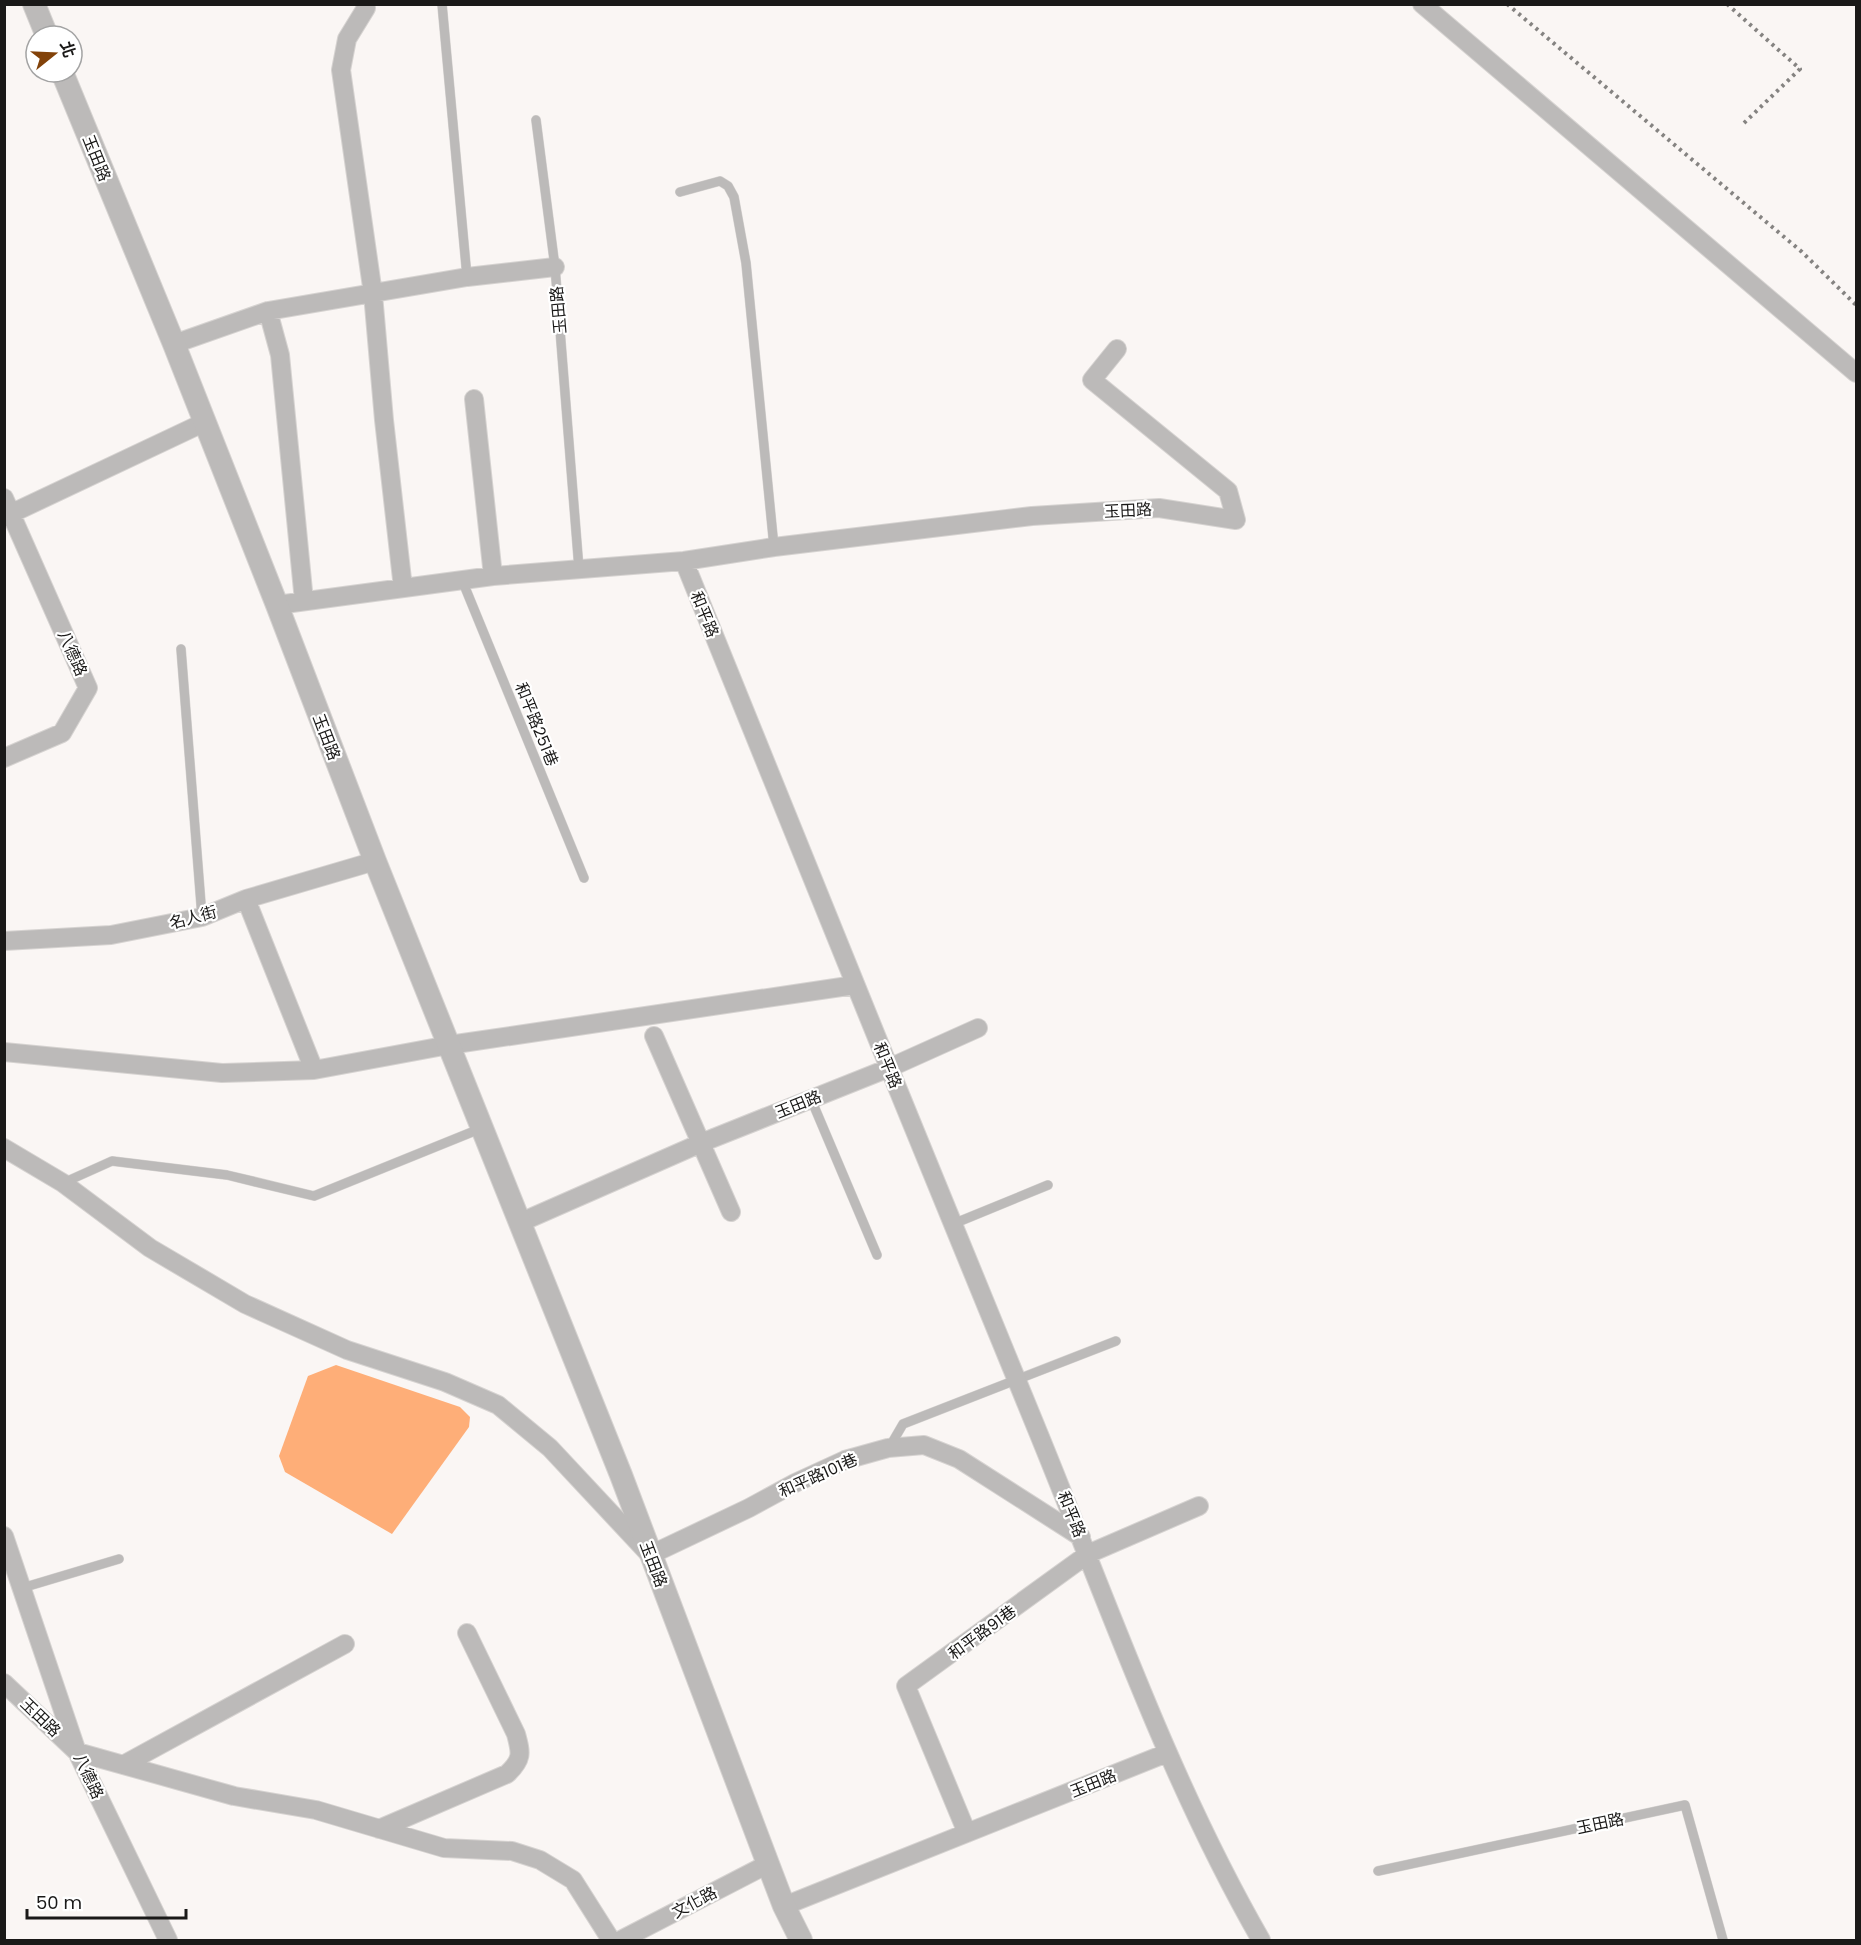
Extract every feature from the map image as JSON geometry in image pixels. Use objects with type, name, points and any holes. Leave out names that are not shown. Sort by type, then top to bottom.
[{"type":"street","points":[[34,4],[42,24]]},
{"type":"street","points":[[1422,4],[1857,374]]},
{"type":"street","points":[[366,8],[347,39],[341,70],[373,294],[384,420],[403,588]]},
{"type":"street","name":"玉田路","points":[[67,84],[205,422],[375,861],[621,1475],[784,1906],[801,1941]]},
{"type":"street","name":"玉田路","points":[[174,344],[268,311],[467,277],[555,267]]},
{"type":"street","points":[[268,311],[280,355],[304,601]]},
{"type":"street","name":"玉田路","points":[[684,561],[774,547],[1032,516],[1159,508],[1236,520],[1228,491],[1092,380],[1117,349]]},
{"type":"street","points":[[474,399],[493,576]]},
{"type":"street","name":"八德路","points":[[4,758],[62,734],[88,688],[7,509],[205,422]]},
{"type":"street","points":[[277,605],[493,576],[684,561]]},
{"type":"street","name":"和平路","points":[[684,561],[1167,1753],[1234,1893],[1261,1941]]},
{"type":"street","name":"名人街","points":[[4,941],[111,935],[202,917],[246,899],[375,861]]},
{"type":"street","points":[[246,899],[314,1070]]},
{"type":"street","points":[[4,1052],[222,1073],[314,1070],[449,1045],[855,985]]},
{"type":"street","name":"玉田路","points":[[519,1223],[701,1143],[889,1068],[978,1028]]},
{"type":"street","points":[[654,1036],[731,1212]]},
{"type":"street","points":[[4,1148],[63,1183],[150,1248],[245,1304],[347,1350],[445,1382],[498,1405],[549,1448],[650,1555]]},
{"type":"street","name":"和平路101巷","points":[[650,1555],[845,1460],[888,1448],[924,1445],[959,1459],[1081,1537]]},
{"type":"street","name":"和平路91巷","points":[[967,1833],[906,1686],[1088,1554],[1198,1506]]},
{"type":"street","name":"八德路","points":[[4,1536],[77,1752],[168,1941]]},
{"type":"street","points":[[379,1829],[507,1774],[518,1764],[520,1751],[516,1734],[467,1633]]},
{"type":"street","points":[[123,1765],[345,1644]]},
{"type":"street","name":"玉田路","points":[[4,1683],[77,1752]]},
{"type":"street","points":[[77,1752],[234,1796],[316,1810],[444,1848],[512,1851],[540,1860],[573,1880],[611,1941]]},
{"type":"street","name":"玉田路","points":[[784,1906],[1167,1753]]},
{"type":"street","name":"文化路","points":[[621,1941],[768,1864]]},
{"type":"lane","points":[[442,4],[467,277]]},
{"type":"lane","name":"玉田路","points":[[536,120],[555,267],[579,569]]},
{"type":"lane","points":[[680,192],[720,181],[728,186],[734,197],[746,262],[774,547]]},
{"type":"lane","name":"和平路251巷","points":[[462,580],[584,878]]},
{"type":"lane","points":[[181,649],[202,917]]},
{"type":"lane","points":[[811,1099],[877,1255]]},
{"type":"lane","points":[[63,1183],[112,1161],[227,1175],[314,1196],[482,1128]]},
{"type":"lane","points":[[953,1224],[1048,1185]]},
{"type":"lane","points":[[888,1448],[903,1424],[1116,1341]]},
{"type":"lane","points":[[22,1588],[119,1559]]},
{"type":"lane","name":"玉田路","points":[[1378,1871],[1684,1805],[1723,1941]]},
{"type":"path","points":[[1507,4],[1802,252],[1857,305]]},
{"type":"path","points":[[1727,4],[1800,69],[1743,124]]},
{"type":"shaded area","points":[[336,1365],[460,1407],[470,1417],[469,1427],[392,1534],[285,1472],[279,1456],[308,1376]]}]
